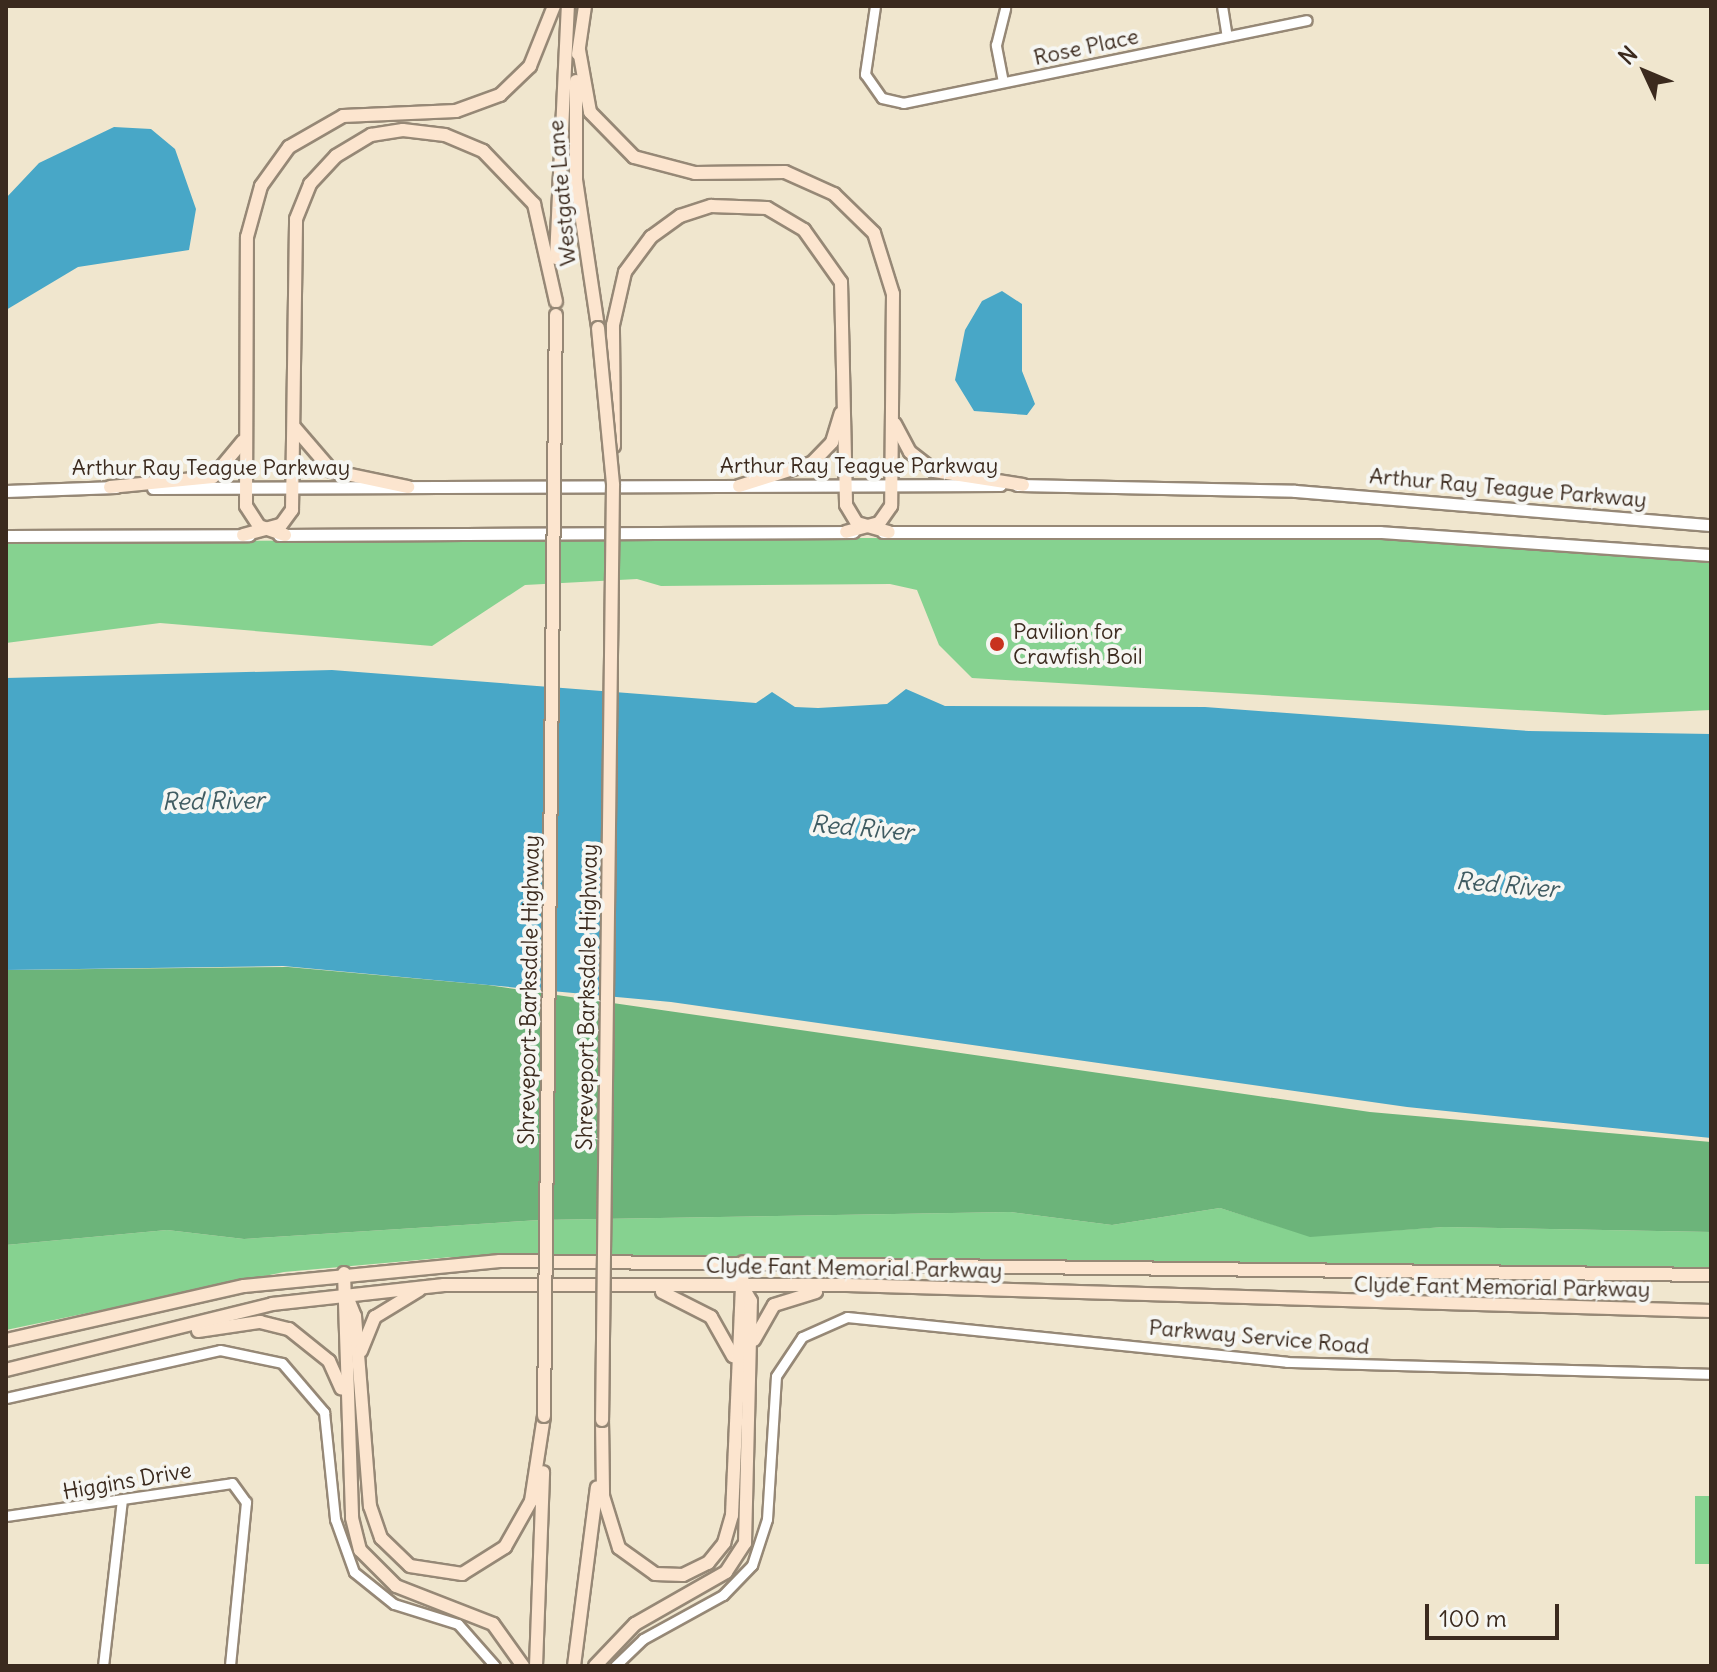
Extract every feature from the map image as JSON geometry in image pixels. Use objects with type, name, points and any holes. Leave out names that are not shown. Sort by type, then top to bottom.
[{"type":"main road","points":[[285,535],[265,529],[248,513],[247,237],[251,210],[275,164],[307,134],[343,116],[456,111],[500,95],[530,66],[554,6]]},
{"type":"main road","name":"Westgate Lane","points":[[556,308],[557,130],[568,6]]},
{"type":"main road","name":"Westgate Lane","points":[[585,6],[579,50],[574,153],[598,328]]},
{"type":"main road","points":[[579,50],[590,112],[634,157],[695,173],[785,172],[819,185],[862,217],[882,248],[892,285],[889,514],[869,527],[846,532]]},
{"type":"main road","points":[[243,535],[265,529],[289,517],[293,488],[296,219],[321,170],[371,135],[445,135],[505,168],[542,225],[556,308]]},
{"type":"main road","points":[[613,485],[613,325],[625,272],[665,226],[711,206],[767,208],[804,230],[841,282],[848,514],[869,527],[889,532]]},
{"type":"main road","name":"Shreveport-Barksdale Highway","points":[[536,1666],[544,1416],[556,308]]},
{"type":"main road","name":"Shreveport Barksdale Highway","points":[[574,1666],[602,1420],[613,485],[598,328]]},
{"type":"main road","points":[[739,486],[793,474],[818,459],[837,430],[844,386]]},
{"type":"main road","points":[[891,414],[906,447],[928,468],[1023,485]]},
{"type":"main road","points":[[293,423],[310,454],[332,471],[408,487]]},
{"type":"main road","points":[[110,487],[213,477],[236,458],[246,427]]},
{"type":"main road","name":"Clyde Fant Memorial Parkway","points":[[6,1340],[170,1300],[344,1273],[500,1261],[1711,1275]]},
{"type":"main road","points":[[602,1420],[603,1496],[619,1548],[655,1574],[696,1570],[717,1553],[730,1529],[735,1362],[743,1262]]},
{"type":"main road","points":[[344,1273],[352,1518],[366,1560],[396,1586],[478,1613],[506,1637],[523,1666]]},
{"type":"main road","points":[[360,1358],[367,1332],[387,1305],[444,1285]]},
{"type":"main road","name":"Clyde Fant Memorial Parkway","points":[[6,1370],[346,1294],[444,1285],[847,1285],[1711,1311]]},
{"type":"main road","points":[[751,1351],[774,1305],[847,1285]]},
{"type":"main road","points":[[623,1286],[691,1301],[720,1328],[735,1362]]},
{"type":"main road","points":[[595,1666],[635,1624],[726,1572],[745,1543],[751,1301],[742,1286]]},
{"type":"main road","points":[[346,1294],[360,1358],[370,1506],[386,1545],[418,1570],[462,1574],[505,1547],[534,1490],[544,1416]]},
{"type":"main road","points":[[97,1349],[233,1324],[276,1324],[329,1361],[346,1403]]},
{"type":"street","name":"Rose Place","points":[[875,6],[864,67],[875,93],[903,103],[1307,20]]},
{"type":"street","points":[[1222,6],[1227,36]]},
{"type":"street","points":[[1003,82],[996,45],[1005,8]]},
{"type":"street","name":"Arthur Ray Teague Parkway","points":[[6,491],[110,487],[1023,485],[1295,491],[1711,525]]},
{"type":"street","points":[[6,536],[1380,532],[1711,555]]},
{"type":"street","name":"Parkway Service Road","points":[[615,1666],[643,1639],[723,1595],[752,1565],[767,1519],[770,1395],[787,1356],[810,1332],[847,1317],[881,1315],[1287,1362],[1711,1374]]},
{"type":"street","points":[[6,1398],[220,1350],[282,1363],[324,1412],[338,1539],[354,1572],[394,1604],[458,1624],[495,1666]]},
{"type":"street","name":"Higgins Drive","points":[[6,1516],[122,1500],[225,1481],[245,1499],[230,1666]]},
{"type":"street","points":[[103,1666],[122,1500]]},
{"type":"green space","points":[[861,538],[1410,540],[1711,561],[1711,710],[1605,715],[972,678],[939,645],[917,590],[890,584],[661,586],[637,579],[525,585],[432,646],[160,623],[6,643],[6,542]]},
{"type":"green space","points":[[288,967],[488,985],[1370,1112],[1711,1142],[1711,1232],[1444,1227],[1310,1237],[1220,1208],[1112,1225],[1010,1212],[540,1220],[244,1239],[167,1230],[6,1245],[6,970]]},
{"type":"green space","points":[[1220,1208],[1310,1236],[1444,1227],[1711,1232],[1711,1270],[452,1257],[284,1272],[6,1330],[6,1245],[167,1230],[244,1239],[540,1220],[1010,1212],[1112,1225]]},
{"type":"green space","points":[[1695,1496],[1711,1496],[1711,1564],[1695,1564]]},
{"type":"water","points":[[114,127],[151,129],[175,149],[196,209],[189,250],[78,267],[6,310],[6,198],[39,163]]},
{"type":"water","points":[[1002,291],[1022,304],[1022,371],[1035,404],[1027,415],[974,411],[955,380],[965,330],[982,301]]},
{"type":"water","name":"Red River","points":[[332,670],[756,703],[772,692],[795,707],[887,704],[906,689],[945,706],[1205,707],[1529,731],[1711,734],[1711,1138],[1407,1107],[671,1002],[283,966],[6,970],[6,678]]},
{"type":"place","name":"Pavilion for Crawfish Boil","points":[[997,644]]}]
